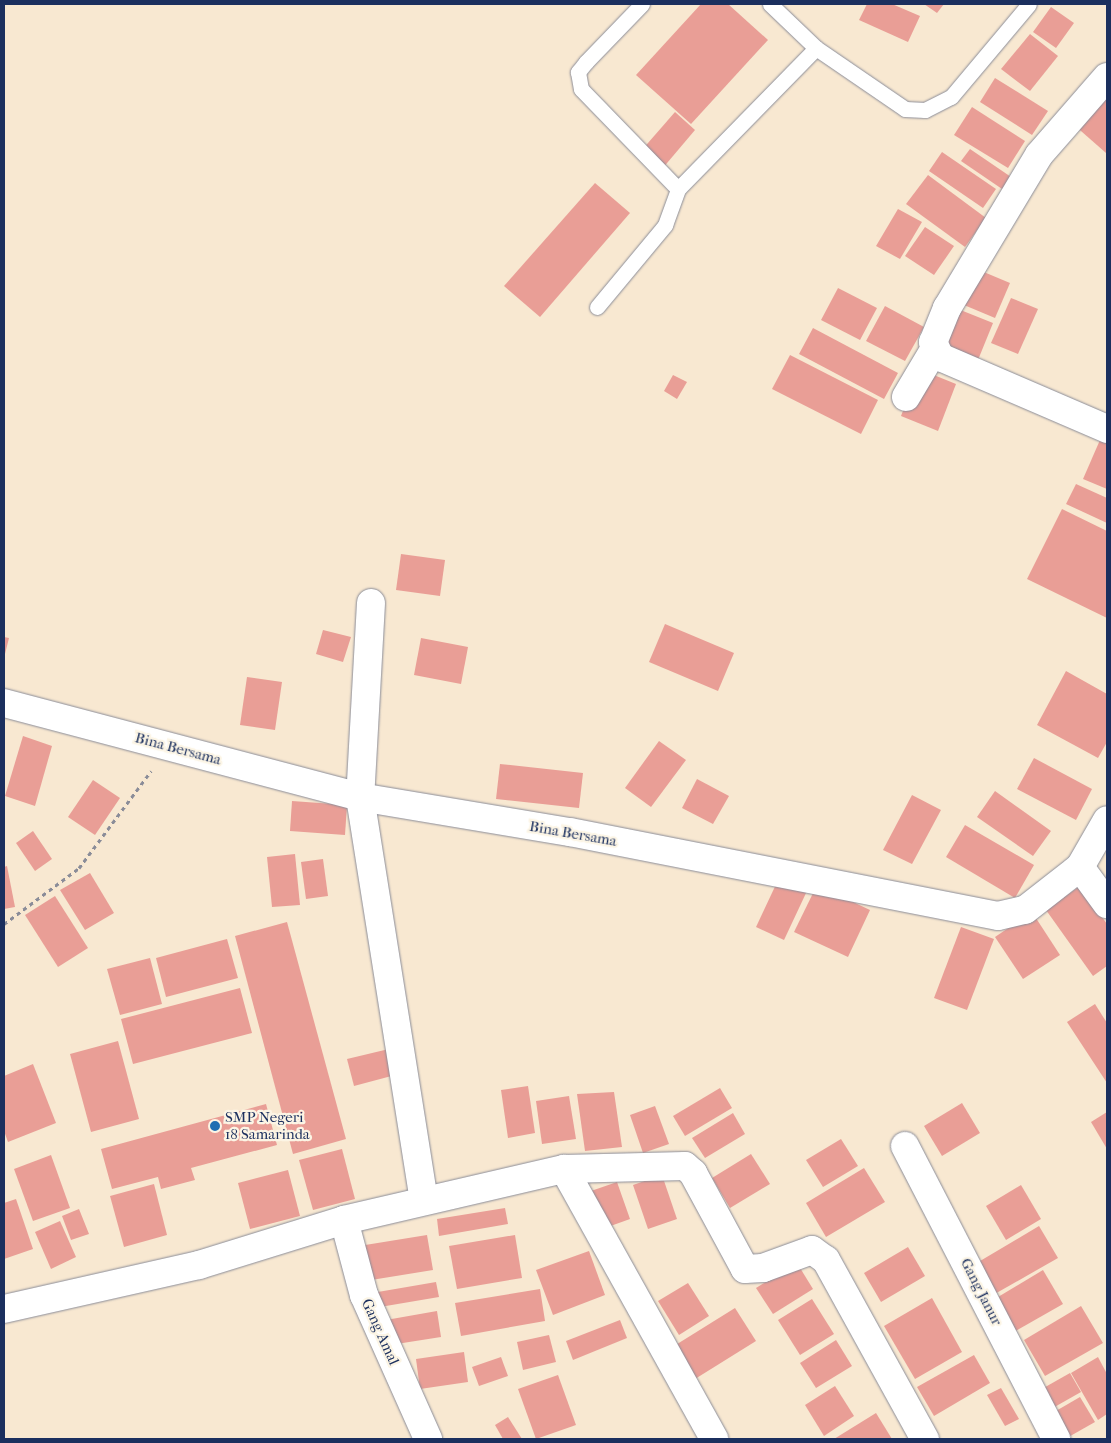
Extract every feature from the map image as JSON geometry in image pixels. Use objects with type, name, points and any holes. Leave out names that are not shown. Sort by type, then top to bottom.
[{"type":"street","points":[[906,397],[934,350],[947,308],[1039,155],[1107,77]]},
{"type":"street","points":[[934,350],[940,357],[1107,429]]},
{"type":"street","points":[[371,603],[360,798],[424,1200]]},
{"type":"street","name":"Bina Bersama","points":[[4,703],[360,798],[570,832],[998,916],[1025,910],[1080,867],[1107,820]]},
{"type":"street","points":[[1080,867],[1107,904]]},
{"type":"street","name":"Gang Janur","points":[[905,1146],[1056,1439]]},
{"type":"street","points":[[4,1309],[199,1265],[344,1220],[564,1169],[685,1166],[693,1173],[745,1269],[763,1268],[795,1253],[812,1250],[819,1255],[840,1282],[925,1439]]},
{"type":"street","points":[[564,1169],[714,1439]]},
{"type":"street","name":"Gang Amal","points":[[344,1220],[364,1295],[428,1439]]},
{"type":"lane","points":[[642,4],[578,72],[581,89],[678,189]]},
{"type":"lane","points":[[770,4],[816,48],[905,109],[925,110],[951,97],[1029,4]]},
{"type":"lane","points":[[597,307],[665,225],[678,189],[816,48]]},
{"type":"path","points":[[4,924],[79,868],[170,746]]},
{"type":"building","points":[[701,4],[728,4],[768,40],[691,124],[636,75]]},
{"type":"building","points":[[867,4],[892,4],[920,16],[908,42],[859,20]]},
{"type":"building","points":[[924,4],[944,4],[937,13]]},
{"type":"building","points":[[1051,7],[1074,23],[1056,48],[1033,32]]},
{"type":"building","points":[[1030,34],[1058,56],[1030,91],[1001,69]]},
{"type":"building","points":[[995,78],[1048,111],[1032,135],[980,102]]},
{"type":"building","points":[[1107,85],[1107,152],[1106,153],[1073,124]]},
{"type":"building","points":[[972,107],[1025,141],[1008,168],[954,135]]},
{"type":"building","points":[[675,112],[695,130],[662,169],[641,151]]},
{"type":"building","points":[[970,149],[1014,179],[1005,191],[961,161]]},
{"type":"building","points":[[942,152],[996,189],[983,208],[929,171]]},
{"type":"building","points":[[928,175],[986,218],[965,247],[906,204]]},
{"type":"building","points":[[595,183],[630,213],[540,317],[504,286]]},
{"type":"building","points":[[898,209],[922,222],[900,259],[876,246]]},
{"type":"building","points":[[925,227],[954,246],[934,275],[905,256]]},
{"type":"building","points":[[979,270],[1010,283],[995,318],[964,305]]},
{"type":"building","points":[[838,288],[877,308],[860,340],[821,320]]},
{"type":"building","points":[[1011,298],[1038,309],[1018,354],[991,343]]},
{"type":"building","points":[[885,306],[924,327],[905,361],[866,341]]},
{"type":"building","points":[[958,309],[993,323],[978,360],[943,345]]},
{"type":"building","points":[[813,328],[898,373],[884,399],[799,354]]},
{"type":"building","points":[[790,355],[878,400],[861,434],[772,389]]},
{"type":"building","points":[[919,369],[956,384],[938,431],[901,416]]},
{"type":"building","points":[[673,375],[687,382],[677,399],[664,391]]},
{"type":"building","points":[[1100,440],[1107,443],[1107,489],[1083,479]]},
{"type":"building","points":[[1076,484],[1107,498],[1107,523],[1066,504]]},
{"type":"building","points":[[1062,509],[1107,531],[1107,618],[1027,579]]},
{"type":"building","points":[[401,554],[445,560],[440,596],[396,590]]},
{"type":"building","points":[[665,624],[734,653],[718,691],[649,662]]},
{"type":"building","points":[[323,630],[351,637],[343,662],[316,654]]},
{"type":"building","points":[[4,637],[9,638],[4,658]]},
{"type":"building","points":[[421,638],[468,647],[461,684],[414,675]]},
{"type":"building","points":[[1066,671],[1107,694],[1107,742],[1098,758],[1037,725]]},
{"type":"building","points":[[247,677],[282,682],[275,730],[240,725]]},
{"type":"building","points":[[23,736],[52,746],[35,806],[5,796]]},
{"type":"building","points":[[659,741],[686,760],[651,807],[625,788]]},
{"type":"building","points":[[1034,758],[1092,789],[1076,820],[1017,789]]},
{"type":"building","points":[[500,764],[583,773],[579,808],[496,799]]},
{"type":"building","points":[[697,779],[729,796],[713,824],[682,808]]},
{"type":"building","points":[[93,780],[120,798],[95,835],[68,817]]},
{"type":"building","points":[[995,791],[1051,831],[1033,856],[977,817]]},
{"type":"building","points":[[912,795],[941,810],[912,864],[883,850]]},
{"type":"building","points":[[292,801],[347,805],[345,835],[290,831]]},
{"type":"building","points":[[965,825],[1034,865],[1015,898],[946,857]]},
{"type":"building","points":[[33,831],[52,859],[35,871],[16,843]]},
{"type":"building","points":[[295,854],[300,905],[272,907],[267,857]]},
{"type":"building","points":[[323,859],[328,896],[306,899],[301,862]]},
{"type":"building","points":[[7,866],[15,907],[4,909],[4,867]]},
{"type":"building","points":[[90,873],[114,913],[85,930],[60,890]]},
{"type":"building","points":[[779,878],[807,891],[784,940],[756,927]]},
{"type":"building","points":[[817,885],[870,910],[848,957],[794,932]]},
{"type":"building","points":[[1080,886],[1107,924],[1107,966],[1093,976],[1046,910]]},
{"type":"building","points":[[55,896],[88,948],[58,967],[25,915]]},
{"type":"building","points":[[1032,912],[1060,955],[1023,979],[995,937]]},
{"type":"building","points":[[287,922],[346,1139],[293,1154],[235,936]]},
{"type":"building","points":[[961,927],[994,939],[967,1010],[934,998]]},
{"type":"building","points":[[227,939],[238,978],[166,997],[156,958]]},
{"type":"building","points":[[150,958],[162,1004],[120,1015],[107,969]]},
{"type":"building","points":[[240,988],[252,1033],[133,1064],[121,1019]]},
{"type":"building","points":[[1095,1004],[1107,1023],[1107,1083],[1067,1022]]},
{"type":"building","points":[[118,1041],[139,1119],[91,1132],[70,1054]]},
{"type":"building","points":[[393,1048],[399,1074],[354,1086],[347,1059]]},
{"type":"building","points":[[33,1064],[56,1123],[8,1142],[4,1131],[4,1076]]},
{"type":"building","points":[[528,1086],[535,1133],[508,1138],[501,1090]]},
{"type":"building","points":[[720,1088],[732,1108],[685,1136],[673,1116]]},
{"type":"building","points":[[614,1092],[622,1147],[585,1151],[577,1094]]},
{"type":"building","points":[[569,1096],[576,1139],[542,1144],[536,1101]]},
{"type":"building","points":[[962,1103],[980,1133],[942,1156],[924,1126]]},
{"type":"building","points":[[266,1104],[277,1145],[191,1168],[195,1180],[161,1189],[158,1177],[112,1189],[101,1149]]},
{"type":"building","points":[[655,1106],[669,1144],[643,1153],[630,1115]]},
{"type":"building","points":[[1107,1112],[1107,1149],[1091,1122]]},
{"type":"building","points":[[733,1113],[745,1134],[705,1158],[692,1138]]},
{"type":"building","points":[[841,1139],[858,1166],[823,1187],[806,1160]]},
{"type":"building","points":[[342,1149],[355,1199],[313,1210],[299,1160]]},
{"type":"building","points":[[751,1154],[770,1184],[730,1208],[712,1178]]},
{"type":"building","points":[[51,1155],[70,1208],[33,1221],[14,1169]]},
{"type":"building","points":[[864,1168],[885,1202],[826,1237],[806,1203]]},
{"type":"building","points":[[288,1170],[300,1216],[250,1229],[238,1183]]},
{"type":"building","points":[[662,1175],[677,1219],[648,1229],[633,1185]]},
{"type":"building","points":[[617,1182],[630,1219],[605,1228],[591,1191]]},
{"type":"building","points":[[154,1184],[167,1235],[124,1247],[110,1196]]},
{"type":"building","points":[[1021,1185],[1041,1219],[1006,1240],[986,1206]]},
{"type":"building","points":[[16,1199],[33,1249],[4,1259],[4,1203]]},
{"type":"building","points":[[505,1208],[508,1224],[439,1236],[437,1219]]},
{"type":"building","points":[[79,1209],[89,1234],[71,1240],[62,1216]]},
{"type":"building","points":[[60,1221],[76,1257],[51,1269],[35,1232]]},
{"type":"building","points":[[1039,1226],[1058,1258],[993,1295],[975,1264]]},
{"type":"building","points":[[427,1235],[433,1270],[365,1281],[359,1246]]},
{"type":"building","points":[[515,1235],[522,1278],[457,1289],[449,1246]]},
{"type":"building","points":[[908,1247],[925,1276],[881,1302],[864,1273]]},
{"type":"building","points":[[589,1251],[605,1295],[553,1315],[536,1270]]},
{"type":"building","points":[[797,1263],[813,1289],[773,1314],[756,1288]]},
{"type":"building","points":[[1043,1270],[1063,1304],[1012,1333],[993,1300]]},
{"type":"building","points":[[436,1282],[439,1297],[374,1308],[372,1293]]},
{"type":"building","points":[[688,1283],[709,1316],[679,1335],[658,1301]]},
{"type":"building","points":[[540,1289],[545,1321],[461,1336],[455,1303]]},
{"type":"building","points":[[932,1298],[962,1352],[915,1379],[884,1326]]},
{"type":"building","points":[[812,1299],[834,1334],[800,1355],[778,1320]]},
{"type":"building","points":[[1081,1306],[1103,1343],[1045,1376],[1024,1340]]},
{"type":"building","points":[[735,1308],[756,1341],[695,1379],[674,1346]]},
{"type":"building","points":[[437,1311],[441,1337],[390,1345],[386,1320]]},
{"type":"building","points":[[620,1320],[627,1338],[573,1360],[566,1341]]},
{"type":"building","points":[[549,1335],[556,1362],[523,1370],[517,1342]]},
{"type":"building","points":[[836,1340],[852,1366],[816,1388],[800,1363]]},
{"type":"building","points":[[464,1352],[468,1382],[420,1389],[416,1359]]},
{"type":"building","points":[[974,1355],[990,1383],[934,1416],[917,1387]]},
{"type":"building","points":[[501,1357],[508,1376],[479,1386],[472,1367]]},
{"type":"building","points":[[1098,1357],[1107,1374],[1107,1414],[1098,1420],[1071,1373]]},
{"type":"building","points":[[1070,1373],[1081,1392],[1051,1409],[1040,1390]]},
{"type":"building","points":[[558,1375],[576,1425],[536,1439],[518,1389]]},
{"type":"building","points":[[835,1386],[854,1416],[824,1436],[805,1405]]},
{"type":"building","points":[[1001,1388],[1019,1419],[1005,1426],[987,1395]]},
{"type":"building","points":[[1080,1397],[1095,1422],[1065,1439],[1049,1415]]},
{"type":"building","points":[[876,1413],[892,1439],[834,1439]]},
{"type":"building","points":[[508,1417],[522,1439],[503,1439],[495,1425]]},
{"type":"place","name":"SMP Negeri 18 Samarinda","points":[[215,1126]]}]
